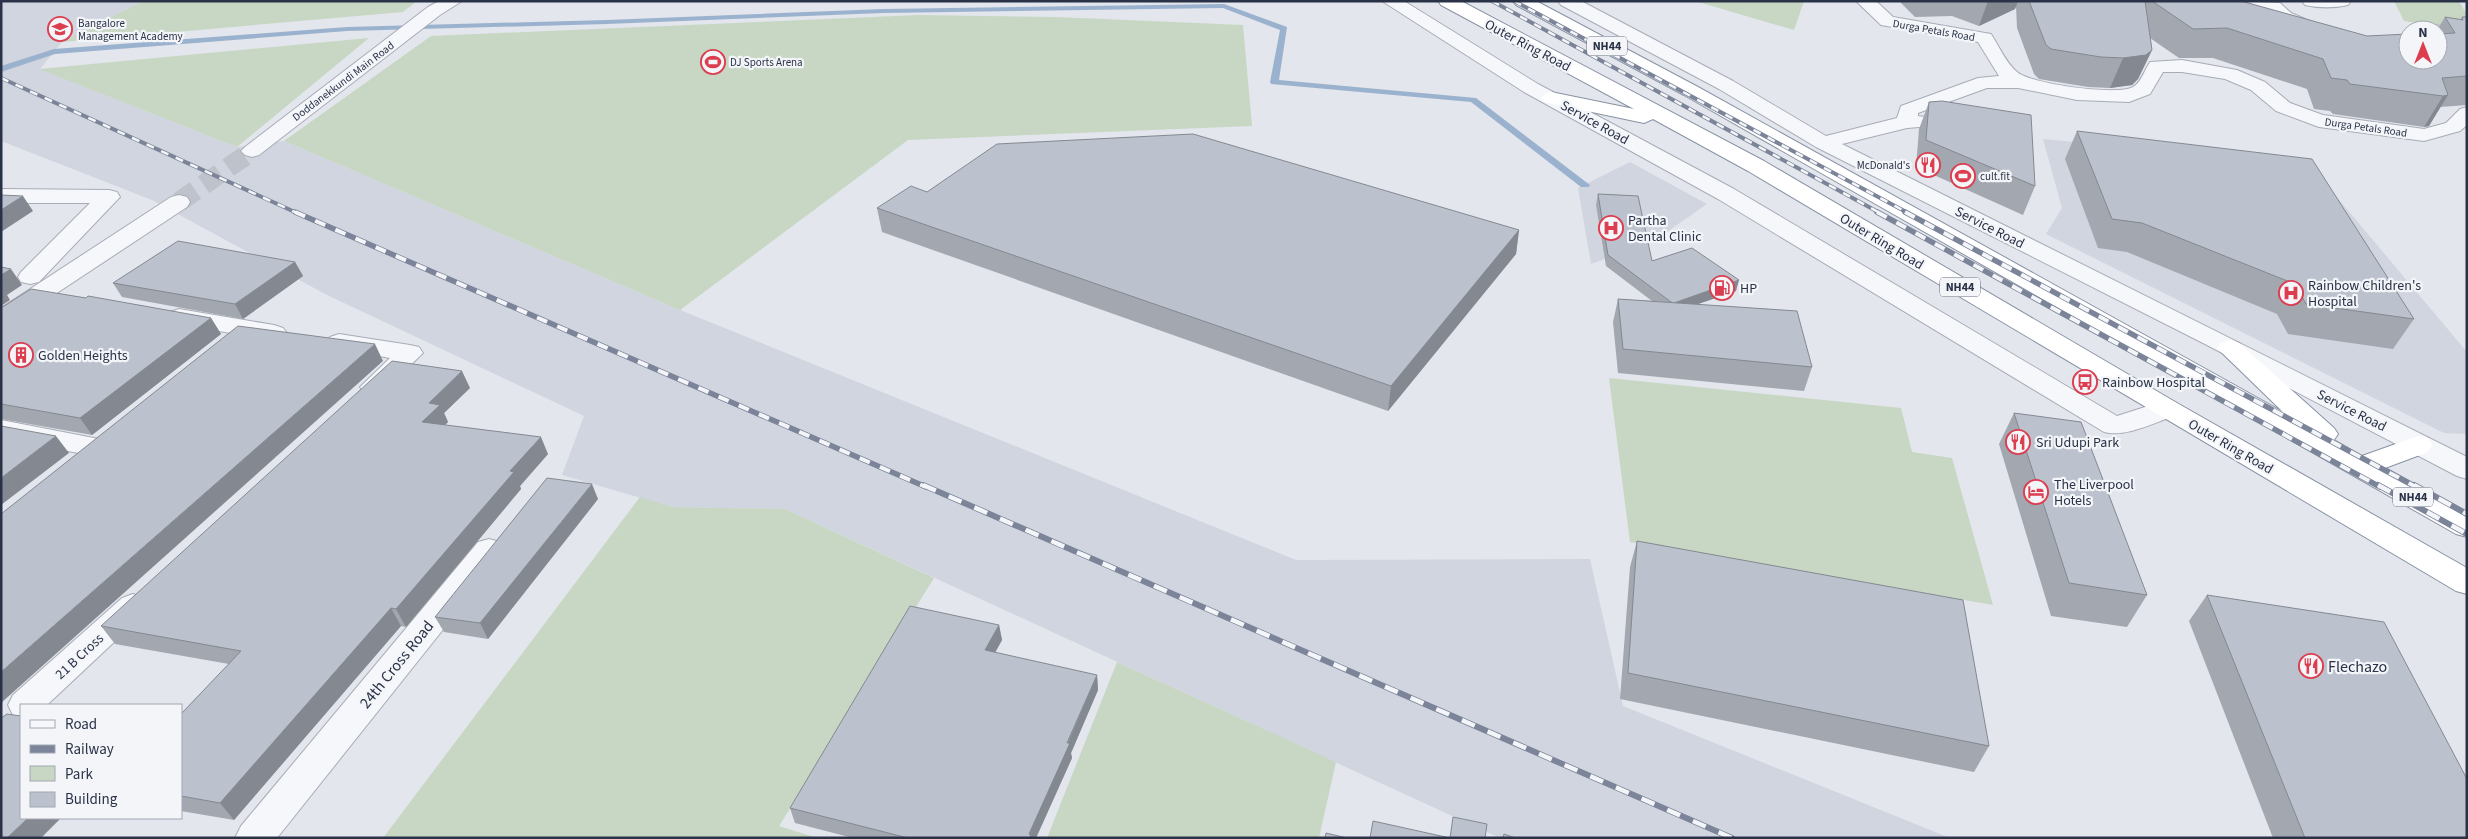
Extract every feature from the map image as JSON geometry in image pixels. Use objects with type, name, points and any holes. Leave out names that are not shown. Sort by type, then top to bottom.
[{"type":"highway","name":"Outer Ring Road","points":[[1447,1],[1756,166],[2167,409],[2467,583]]},
{"type":"highway","name":"NH44","points":[[1522,1],[1691,91],[2467,527]]},
{"type":"highway","points":[[1551,98],[1673,123]]},
{"type":"highway","points":[[2230,348],[2360,467],[2418,444]]},
{"type":"street","name":"Doddanekkundi Main Road","points":[[252,151],[438,6],[454,1]]},
{"type":"street","name":"Service Road","points":[[1391,1],[1551,98],[1726,194],[2114,426],[2167,409]]},
{"type":"street","name":"Service Road","points":[[1567,1],[1726,85],[1823,144],[2467,469]]},
{"type":"street","name":"Durga Petals Road","points":[[1865,1],[1887,21],[1984,38],[2012,83],[2077,94],[2129,96],[2143,90],[2157,66],[2182,66],[2230,74],[2258,86],[2283,106],[2319,121],[2424,135],[2453,127],[2467,113]]},
{"type":"street","points":[[2239,1],[2274,6],[2286,17],[2309,28],[2327,32]]},
{"type":"street","points":[[2311,1],[2342,1]]},
{"type":"street","points":[[1823,144],[1907,122],[1930,121],[2008,93],[2012,83]]},
{"type":"street","points":[[1,196],[109,197],[1,319]]},
{"type":"street","points":[[36,281],[179,202]]},
{"type":"street","points":[[36,281],[80,300]]},
{"type":"street","points":[[158,313],[246,329],[410,353],[353,405]]},
{"type":"street","points":[[222,348],[246,329]]},
{"type":"street","points":[[1,429],[107,441],[69,471]]},
{"type":"street","name":"24th Cross Road","points":[[254,838],[506,529]]},
{"type":"street","name":"21 B Cross","points":[[26,704],[152,588]]},
{"type":"street","points":[[1,727],[20,710]]},
{"type":"shaded area","points":[[1,1],[143,1],[62,42],[40,69],[237,147],[284,141],[680,310],[1296,560],[1590,559],[1623,706],[1950,838],[1500,838],[785,509],[672,507],[562,475],[584,416],[325,294],[152,200],[1,141]]},
{"type":"shaded area","name":"Rainbow Children's Hospital","points":[[2043,139],[2309,164],[2467,352],[2467,434],[2444,433],[2046,234],[2062,208]]},
{"type":"shaded area","points":[[1630,162],[1707,204],[1654,241],[1591,264],[1578,188]]},
{"type":"green space","points":[[143,1],[417,1],[403,12],[62,42]]},
{"type":"green space","points":[[1695,1],[1804,1],[1794,30]]},
{"type":"green space","points":[[2394,1],[2459,1],[2467,15],[2467,31],[2448,28],[2448,20],[2404,20]]},
{"type":"green space","points":[[919,15],[1056,17],[1243,25],[1252,126],[908,140],[680,310],[284,141],[431,36]]},
{"type":"green space","points":[[369,38],[237,147],[39,69]]},
{"type":"green space","points":[[1609,378],[1901,408],[1912,452],[1952,458],[1993,605],[1630,542]]},
{"type":"green space","points":[[640,497],[672,507],[785,509],[934,578],[779,826],[817,838],[383,838]]},
{"type":"green space","points":[[1117,662],[1336,762],[1319,838],[1047,838]]},
{"type":"building","points":[[2029,1],[2145,1],[2152,50],[2146,55],[2123,58],[2101,57],[2051,49],[2046,45]]},
{"type":"building","points":[[2152,1],[2241,1],[2367,36],[2398,34],[2398,70],[2448,70],[2448,33],[2455,33],[2445,17],[2463,20],[2462,17],[2467,17],[2467,76],[2442,78],[2448,95],[2443,96],[2350,84],[2347,80],[2331,78],[2323,59],[2227,28],[2193,29]]},
{"type":"building","points":[[1942,101],[2031,115],[2035,186],[1926,140],[1929,102]]},
{"type":"building","points":[[2077,131],[2312,159],[2414,319],[2306,304],[2295,284],[2142,223],[2112,219]]},
{"type":"building","points":[[1193,134],[1519,230],[1391,386],[877,208],[911,186],[927,192],[997,144]]},
{"type":"building","points":[[1598,194],[1638,196],[1652,261],[1692,248],[1739,280],[1674,303],[1671,302],[1608,255]]},
{"type":"building","points":[[1,195],[23,196],[1,210]]},
{"type":"building","points":[[178,241],[295,262],[235,304],[113,283]]},
{"type":"building","points":[[1,267],[11,269],[1,275]]},
{"type":"building","points":[[31,289],[86,298],[88,296],[211,318],[80,418],[1,404],[1,308]]},
{"type":"building","points":[[1618,299],[1797,311],[1812,367],[1623,349]]},
{"type":"building","points":[[238,326],[375,344],[1,672],[1,514]]},
{"type":"building","points":[[392,361],[462,371],[429,403],[440,405],[422,422],[541,437],[510,471],[514,472],[396,609],[391,608],[220,803],[182,796],[182,713],[241,651],[101,626]]},
{"type":"building","points":[[2014,413],[2081,422],[2147,595],[2069,583]]},
{"type":"building","points":[[1,426],[56,436],[1,478]]},
{"type":"building","points":[[547,478],[592,484],[480,623],[435,617]]},
{"type":"building","points":[[1637,541],[1963,600],[1989,746],[1628,673]]},
{"type":"building","points":[[2207,595],[2384,622],[2467,779],[2467,838],[2305,838]]},
{"type":"building","points":[[910,606],[999,625],[985,650],[1097,675],[1067,743],[1070,743],[1029,834],[1031,835],[1029,838],[908,838],[790,808]]},
{"type":"building","points":[[7,714],[20,716],[20,819],[27,819],[7,838],[1,838],[1,718]]},
{"type":"building","points":[[1453,817],[1487,824],[1485,838],[1450,838]]},
{"type":"building","points":[[1373,821],[1450,838],[1370,838]]},
{"type":"building","points":[[1326,833],[1347,838],[1325,838]]},
{"type":"building","points":[[1504,834],[1515,838],[1503,838]]},
{"type":"waterway","points":[[1,69],[54,52],[347,29],[607,22],[883,11],[1224,6],[1284,29],[1274,82],[1473,100],[1585,185]]},
{"type":"tunnel","points":[[179,202],[252,151]]},
{"type":"railway","points":[[1492,1],[1880,213]]},
{"type":"railway","points":[[1514,1],[1908,213]]},
{"type":"railway","points":[[1,78],[297,213]]},
{"type":"railway","points":[[295,212],[926,487]]},
{"type":"railway","points":[[1877,212],[2380,487]]},
{"type":"railway","points":[[1905,212],[2416,487]]},
{"type":"railway","points":[[923,485],[1732,838]]},
{"type":"railway","points":[[2378,485],[2467,534]]},
{"type":"railway","points":[[2414,485],[2467,514]]},
{"type":"place","name":"Bangalore Management Academy","points":[[60,29]]},
{"type":"place","name":"DJ Sports Arena","points":[[713,62]]},
{"type":"place","name":"McDonald's","points":[[1928,165]]},
{"type":"place","name":"cult.fit","points":[[1963,176]]},
{"type":"place","name":"Partha Dental Clinic","points":[[1611,228]]},
{"type":"place","name":"HP","points":[[1722,288]]},
{"type":"place","name":"Rainbow Children's Hospital","points":[[2291,293]]},
{"type":"place","name":"Golden Heights","points":[[21,355]]},
{"type":"place","name":"Rainbow Hospital","points":[[2085,382]]},
{"type":"place","name":"Sri Udupi Park","points":[[2018,442]]},
{"type":"place","name":"The Liverpool Hotels","points":[[2036,492]]},
{"type":"place","name":"Flechazo","points":[[2311,666]]}]
